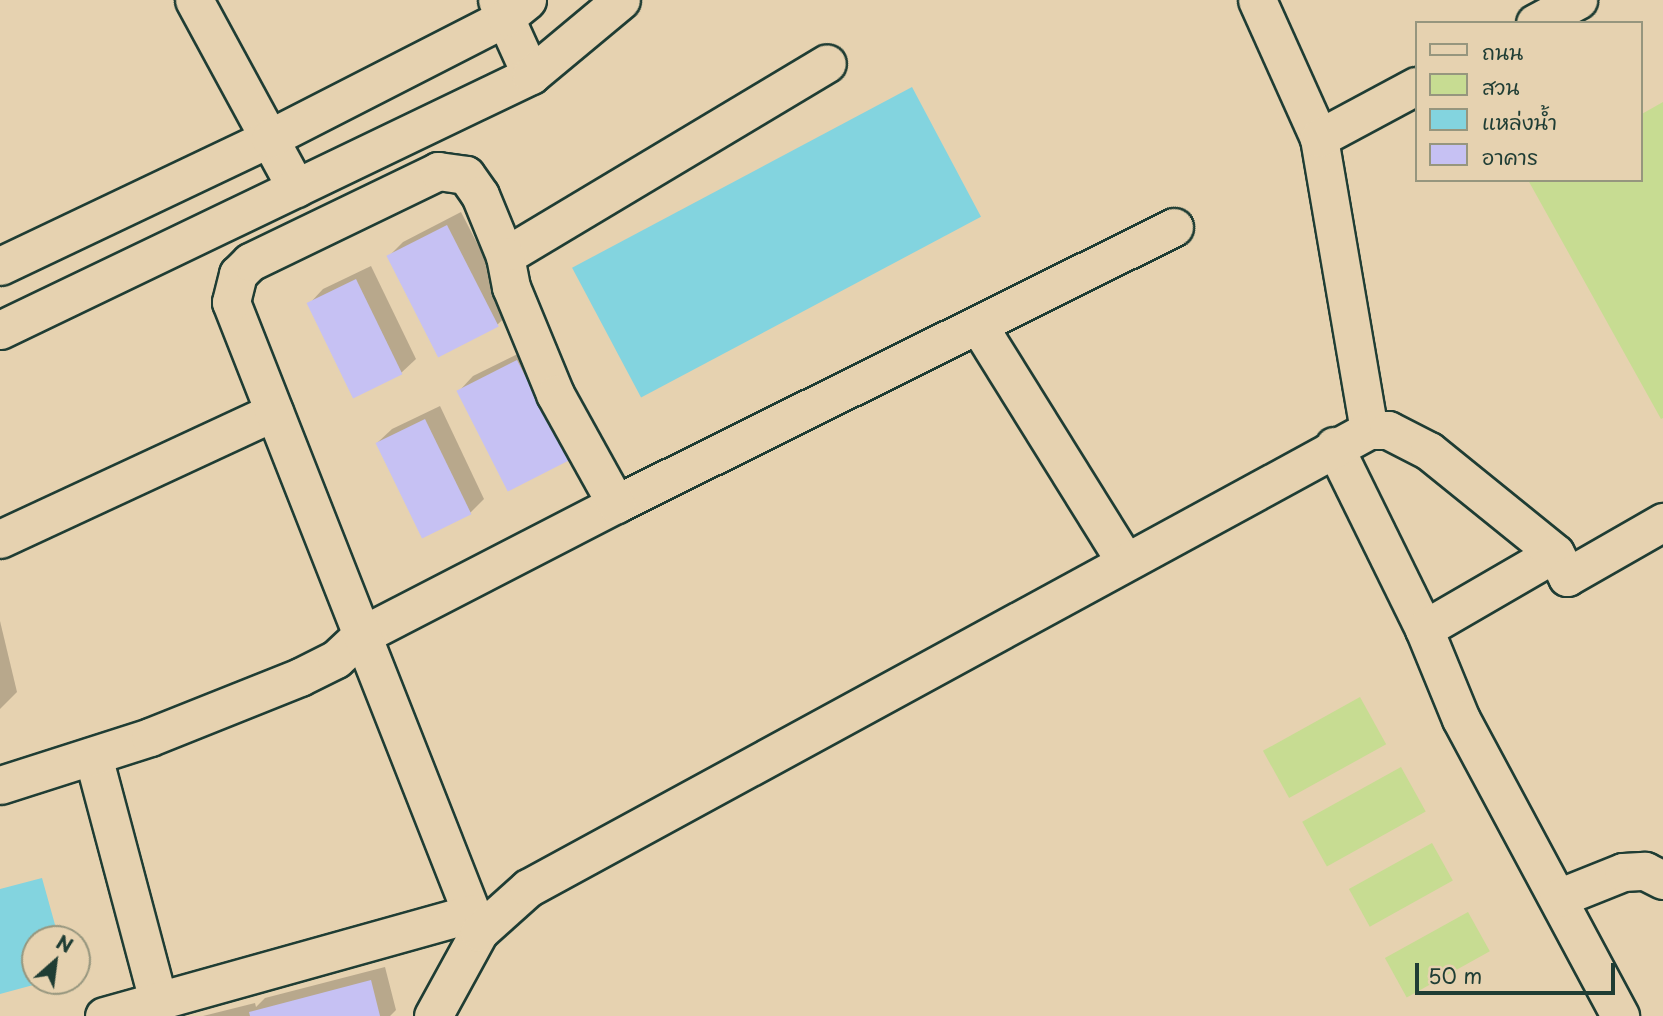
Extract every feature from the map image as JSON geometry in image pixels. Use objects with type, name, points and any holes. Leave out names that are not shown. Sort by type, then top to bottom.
[{"type":"street","points":[[194,0],[283,163]]},
{"type":"street","points":[[0,330],[516,29],[621,0]]},
{"type":"street","points":[[1257,0],[1319,138],[1369,430]]},
{"type":"street","points":[[1539,21],[1578,0]]},
{"type":"street","points":[[0,266],[283,163],[516,29]]},
{"type":"street","points":[[505,256],[827,63]]},
{"type":"street","points":[[1319,138],[1414,87]]},
{"type":"street","points":[[433,1016],[476,923],[231,302],[238,274],[250,262],[438,171],[466,175],[480,195],[505,256],[511,288],[555,394],[616,504]]},
{"type":"street","points":[[0,785],[93,756],[300,677],[336,659],[362,635],[616,504],[1174,228]]},
{"type":"street","points":[[978,325],[1124,561]]},
{"type":"street","points":[[0,539],[274,412]]},
{"type":"street","points":[[114,1015],[158,1001],[476,923],[528,888],[580,858],[1334,446],[1369,430],[1388,430],[1429,451],[1555,554],[1567,577],[1663,522]]},
{"type":"street","points":[[1334,446],[1424,629],[1461,719],[1620,1016]]},
{"type":"street","points":[[1424,629],[1555,554]]},
{"type":"street","points":[[93,756],[158,1001]]},
{"type":"street","points":[[1558,898],[1623,872],[1645,871],[1663,880]]},
{"type":"green space","points":[[1663,102],[1661,419],[1529,182],[1642,182],[1642,114]]},
{"type":"green space","points":[[1360,697],[1386,744],[1289,798],[1263,751]]},
{"type":"green space","points":[[1401,767],[1426,812],[1327,866],[1302,822]]},
{"type":"green space","points":[[1432,843],[1453,881],[1370,927],[1349,889]]},
{"type":"green space","points":[[1468,912],[1490,951],[1407,997],[1385,958]]},
{"type":"water","points":[[912,87],[981,217],[641,398],[572,268]]},
{"type":"water","points":[[42,878],[55,925],[21,925],[21,988],[0,994],[0,889]]},
{"type":"building","points":[[447,225],[499,327],[438,357],[386,256]]},
{"type":"building","points":[[356,279],[402,374],[353,398],[307,303]]},
{"type":"building","points":[[517,360],[568,461],[508,492],[456,391]]},
{"type":"building","points":[[425,419],[471,514],[422,538],[376,443]]},
{"type":"building","points":[[371,980],[380,1016],[250,1016],[249,1012]]}]
